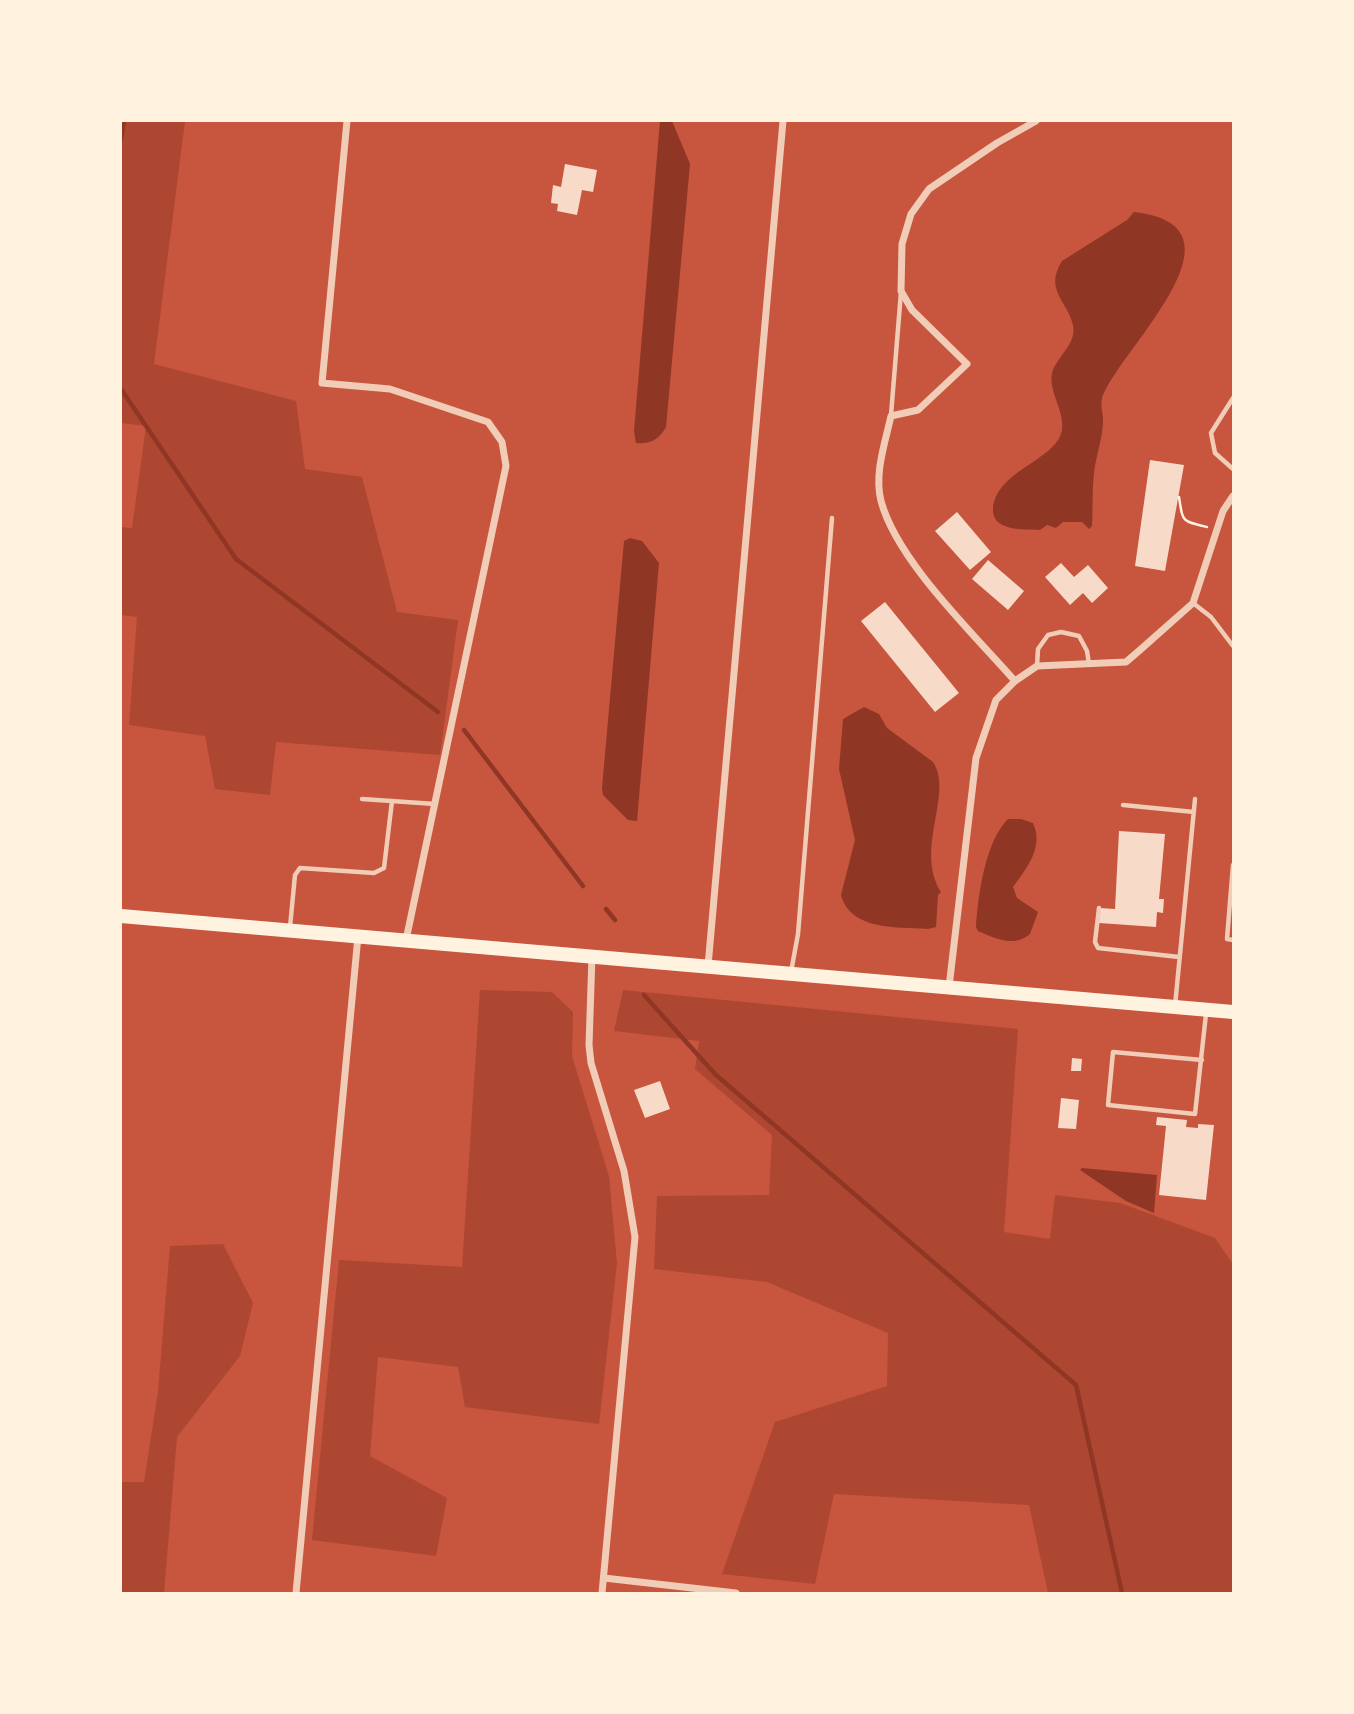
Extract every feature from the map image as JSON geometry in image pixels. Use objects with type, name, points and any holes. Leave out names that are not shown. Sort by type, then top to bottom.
[{"type":"main road","points":[[121,916],[1233,1012]]},
{"type":"street","points":[[347,121],[322,383],[390,389],[488,422],[502,442],[506,466],[407,940]]},
{"type":"street","points":[[708,966],[783,121]]},
{"type":"street","points":[[1015,681],[897,541],[881,500],[879,470],[891,416],[918,410],[967,364],[912,310],[901,291],[902,244],[911,214],[929,189],[997,143],[1036,121]]},
{"type":"street","points":[[949,987],[975,758],[996,700],[1015,681],[1037,666],[1126,662],[1193,603],[1223,511],[1233,496]]},
{"type":"street","points":[[296,1593],[358,936]]},
{"type":"street","points":[[592,956],[590,1054],[624,1171],[635,1237],[602,1593]]},
{"type":"street","points":[[604,1578],[736,1593]]},
{"type":"lane","points":[[891,416],[901,291]]},
{"type":"lane","points":[[1233,398],[1211,433],[1215,453],[1233,469]]},
{"type":"lane","points":[[791,973],[799,920],[832,518]]},
{"type":"lane","points":[[1193,603],[1211,617],[1233,646]]},
{"type":"lane","points":[[1037,666],[1038,649],[1048,635],[1061,632],[1079,636],[1087,651],[1089,664]]},
{"type":"lane","points":[[362,799],[436,804]]},
{"type":"lane","points":[[1174,1007],[1195,799]]},
{"type":"lane","points":[[290,930],[295,875],[300,868],[374,873],[384,868],[392,801]]},
{"type":"lane","points":[[1124,805],[1194,812]]},
{"type":"lane","points":[[1233,866],[1227,933],[1227,939],[1233,940]]},
{"type":"lane","points":[[1099,908],[1095,942],[1098,948],[1179,957]]},
{"type":"lane","points":[[1227,933],[1233,929]]},
{"type":"lane","points":[[1202,1060],[1113,1052],[1108,1105],[1195,1114],[1202,1060],[1206,1009]]},
{"type":"path","points":[[1178,497],[1180,516],[1185,521],[1217,529]]},
{"type":"shaded area","points":[[121,121],[185,121],[154,364],[296,401],[305,469],[362,477],[397,612],[458,620],[440,755],[276,742],[270,795],[215,789],[205,736],[129,725],[137,617],[121,615],[121,527],[132,528],[146,426],[121,423]]},
{"type":"shaded area","points":[[660,121],[672,121],[690,164],[666,427],[654,440],[636,443],[634,431]]},
{"type":"shaded area","points":[[1134,212],[1169,222],[1184,241],[1182,265],[1170,294],[1113,378],[1102,399],[1103,427],[1094,473],[1092,526],[1089,529],[1082,522],[1063,522],[1056,528],[1047,525],[1040,530],[1010,528],[997,521],[994,516],[993,508],[997,495],[1015,475],[1050,449],[1062,430],[1051,380],[1058,361],[1072,338],[1073,325],[1058,294],[1055,280],[1057,271],[1062,261],[1127,220]]},
{"type":"shaded area","points":[[630,538],[642,541],[659,563],[637,821],[628,820],[603,795],[602,788],[624,541]]},
{"type":"shaded area","points":[[864,707],[879,714],[887,728],[933,762],[938,775],[938,806],[931,858],[941,892],[938,895],[936,927],[891,927],[865,921],[846,907],[841,895],[855,840],[839,769],[843,719]]},
{"type":"shaded area","points":[[1008,819],[1033,823],[1036,832],[1032,857],[1013,887],[1017,898],[1038,912],[1030,934],[1011,941],[978,931],[976,927],[988,855],[1000,829]]},
{"type":"shaded area","points":[[480,990],[552,992],[573,1012],[572,1056],[609,1176],[617,1263],[599,1424],[465,1407],[458,1367],[378,1357],[370,1456],[447,1498],[436,1556],[312,1540],[339,1260],[462,1267]]},
{"type":"shaded area","points":[[623,990],[1018,1029],[1004,1232],[1050,1239],[1055,1195],[1120,1203],[1215,1238],[1233,1264],[1233,1593],[1048,1593],[1029,1505],[834,1494],[815,1584],[722,1574],[775,1422],[887,1386],[888,1333],[767,1282],[654,1269],[657,1196],[769,1195],[772,1135],[695,1069],[699,1041],[614,1031]]},
{"type":"shaded area","points":[[1082,1168],[1157,1175],[1154,1213],[1126,1201],[1080,1170]]},
{"type":"shaded area","points":[[223,1244],[253,1303],[240,1356],[177,1437],[164,1593],[121,1593],[121,1482],[144,1482],[158,1392],[170,1246]]},
{"type":"building","points":[[565,164],[597,170],[593,192],[582,190],[577,215],[557,211],[558,204],[551,203],[553,185],[561,187]]},
{"type":"building","points":[[1150,460],[1184,465],[1165,571],[1135,566]]},
{"type":"building","points":[[957,512],[991,552],[970,570],[935,531]]},
{"type":"building","points":[[988,560],[1024,591],[1008,610],[972,579]]},
{"type":"building","points":[[1061,563],[1074,577],[1088,565],[1108,588],[1092,603],[1083,593],[1070,605],[1045,577]]},
{"type":"building","points":[[885,602],[959,693],[935,712],[861,621]]},
{"type":"building","points":[[1119,831],[1165,834],[1159,899],[1164,899],[1163,913],[1157,912],[1156,927],[1099,923],[1100,908],[1115,909]]},
{"type":"building","points":[[1072,1058],[1082,1059],[1081,1071],[1071,1071]]},
{"type":"building","points":[[660,1081],[670,1109],[645,1118],[634,1090]]},
{"type":"building","points":[[1061,1098],[1079,1100],[1076,1129],[1058,1128]]},
{"type":"building","points":[[1157,1117],[1187,1120],[1186,1127],[1198,1128],[1198,1124],[1214,1125],[1206,1200],[1159,1195],[1166,1126],[1156,1125]]},
{"type":"waterway","points":[[121,139],[124,121]]},
{"type":"waterway","points":[[121,389],[236,559],[438,712]]},
{"type":"waterway","points":[[464,730],[583,886]]},
{"type":"waterway","points":[[606,909],[615,920]]},
{"type":"waterway","points":[[644,995],[715,1074],[1076,1385],[1122,1593]]}]
